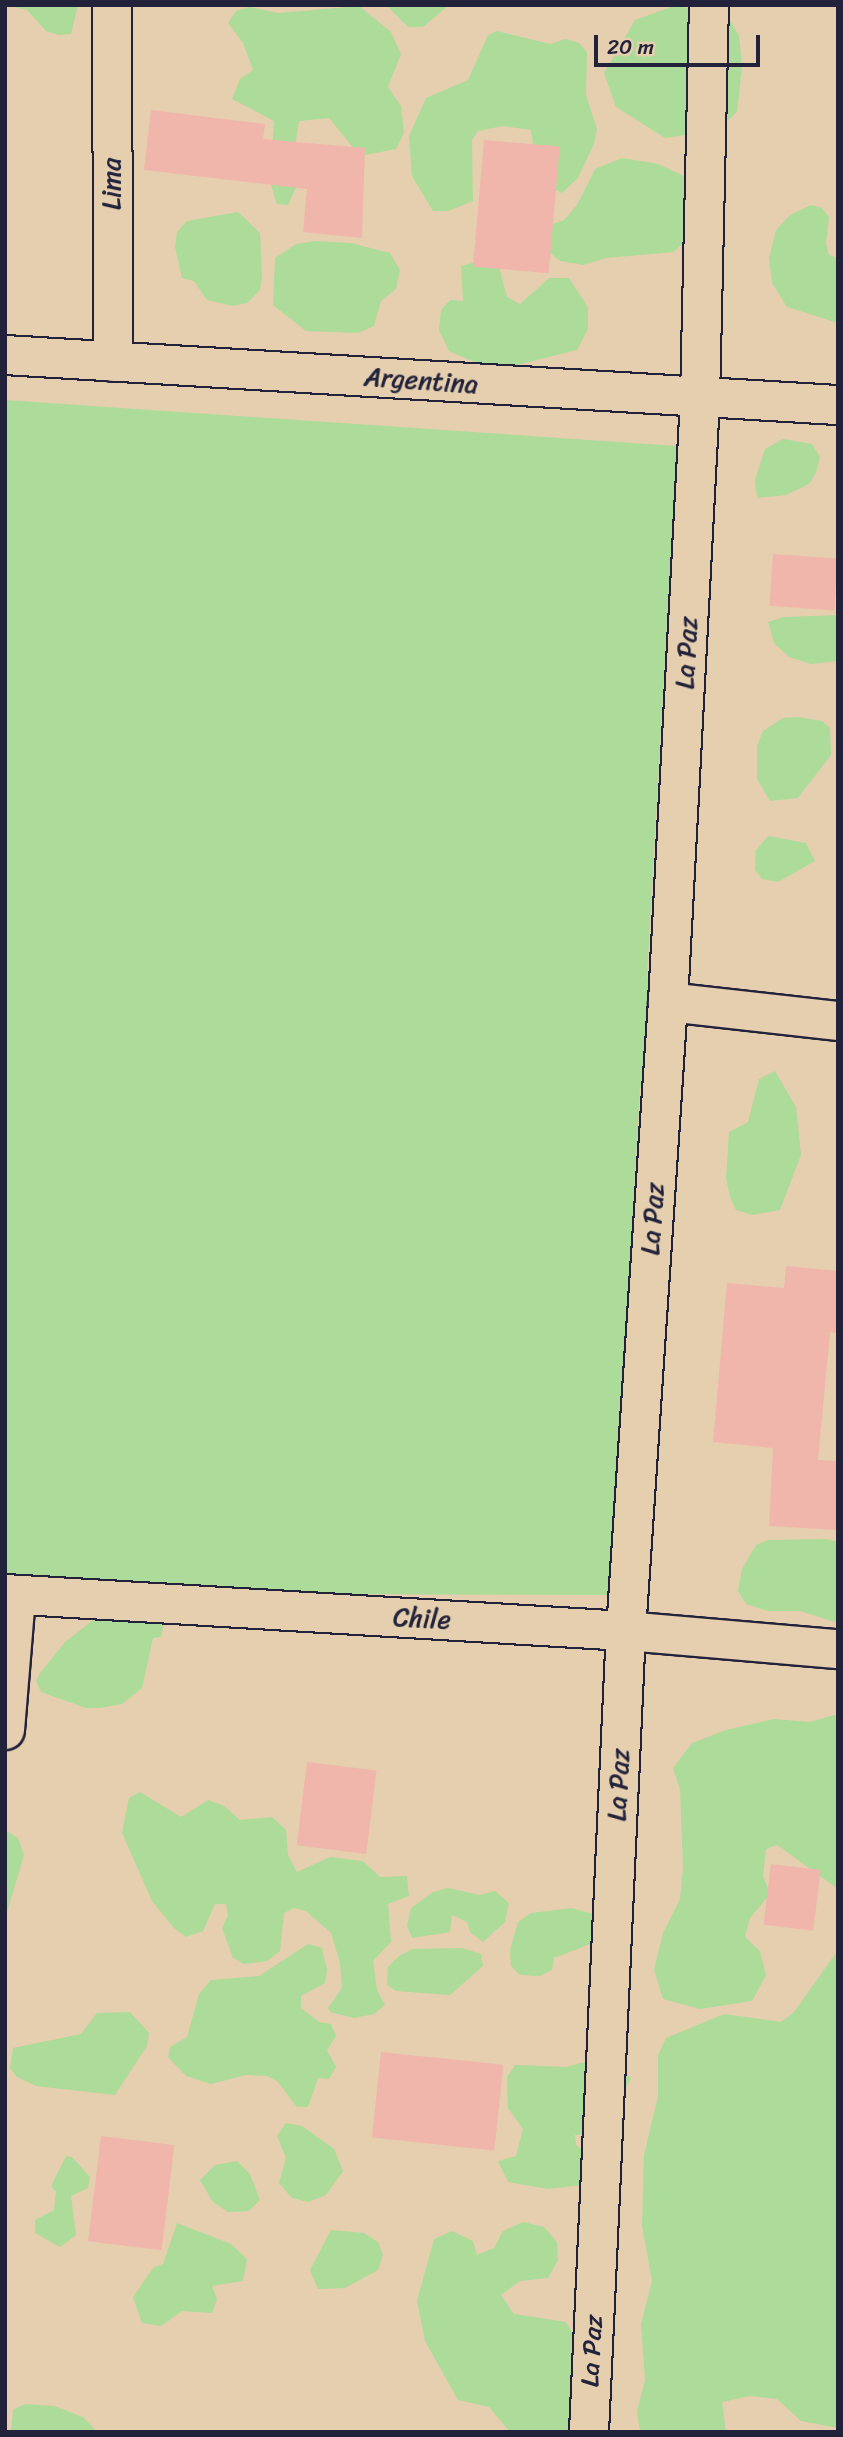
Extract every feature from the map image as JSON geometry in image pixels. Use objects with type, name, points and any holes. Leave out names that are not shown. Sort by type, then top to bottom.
[{"type":"street","name":"Lima","points":[[112,5],[113,362]]},
{"type":"street","name":"La Paz","points":[[589,2432],[626,1631],[668,1002],[700,399],[709,5]]},
{"type":"street","name":"Argentina","points":[[5,355],[700,399],[838,405]]},
{"type":"street","points":[[668,1002],[838,1021]]},
{"type":"street","points":[[5,1730],[11,1595]]},
{"type":"street","name":"Chile","points":[[11,1595],[626,1631],[838,1649]]},
{"type":"green space","points":[[5,5],[78,5],[71,34],[58,35],[46,31],[27,10]]},
{"type":"green space","points":[[386,5],[449,5],[423,27],[408,27]]},
{"type":"green space","points":[[359,6],[391,32],[401,54],[388,87],[401,106],[404,133],[396,149],[360,156],[329,118],[299,121],[295,147],[298,183],[288,205],[277,204],[270,182],[274,121],[232,99],[240,79],[253,70],[243,43],[228,23],[236,11],[249,7],[278,13]]},
{"type":"green space","points":[[674,6],[726,13],[739,36],[742,67],[737,112],[717,130],[665,138],[616,107],[604,73],[635,20]]},
{"type":"green space","points":[[497,31],[550,44],[565,39],[579,43],[587,52],[586,95],[597,129],[594,144],[578,178],[562,193],[548,186],[535,159],[531,130],[503,126],[478,131],[472,140],[473,201],[448,211],[433,211],[412,176],[409,136],[426,98],[468,80],[488,35]]},
{"type":"green space","points":[[622,158],[658,164],[688,178],[689,237],[674,252],[606,258],[583,265],[560,261],[543,247],[547,226],[564,220],[577,205],[595,169]]},
{"type":"green space","points":[[811,205],[822,208],[829,217],[826,243],[829,255],[838,258],[838,323],[787,307],[772,283],[769,258],[776,230],[790,215]]},
{"type":"green space","points":[[238,212],[260,233],[262,276],[260,290],[247,303],[233,306],[207,300],[194,281],[182,278],[175,247],[177,232],[187,221]]},
{"type":"green space","points":[[315,241],[351,243],[390,253],[400,270],[396,289],[381,301],[374,326],[358,333],[306,331],[273,305],[275,258],[296,244]]},
{"type":"green space","points":[[484,260],[498,264],[507,297],[520,304],[549,278],[569,278],[588,307],[588,329],[577,350],[517,365],[481,365],[449,351],[439,330],[441,310],[450,300],[463,301],[461,266]]},
{"type":"green space","points":[[5,400],[677,446],[647,976],[672,1072],[640,1088],[611,1595],[5,1593]]},
{"type":"green space","points":[[783,439],[812,444],[820,457],[816,473],[809,484],[786,495],[757,498],[755,480],[765,449]]},
{"type":"green space","points":[[838,615],[838,661],[811,664],[789,657],[774,643],[768,622],[783,617]]},
{"type":"green space","points":[[798,717],[822,721],[830,728],[831,755],[798,798],[770,801],[757,779],[757,746],[763,731],[783,718]]},
{"type":"green space","points":[[768,836],[806,843],[815,861],[778,882],[762,879],[755,870],[756,850]]},
{"type":"green space","points":[[775,1071],[796,1107],[801,1155],[780,1210],[752,1215],[736,1210],[730,1197],[726,1178],[729,1132],[748,1122],[759,1079]]},
{"type":"green space","points":[[827,1539],[838,1542],[838,1623],[800,1611],[768,1611],[746,1604],[738,1591],[742,1569],[756,1545],[768,1540]]},
{"type":"green space","points":[[98,1616],[165,1619],[161,1637],[153,1638],[142,1688],[122,1704],[100,1708],[86,1708],[41,1692],[36,1681],[40,1673],[65,1642]]},
{"type":"green space","points":[[838,1714],[838,1889],[777,1845],[766,1849],[763,1876],[770,1894],[750,1918],[745,1937],[760,1951],[766,1975],[752,2001],[700,2009],[663,1999],[654,1970],[663,1933],[680,1899],[683,1869],[680,1789],[673,1768],[692,1743],[726,1730],[774,1719],[809,1722]]},
{"type":"green space","points":[[140,1792],[181,1817],[208,1800],[224,1806],[240,1820],[272,1817],[286,1830],[288,1855],[297,1872],[330,1857],[363,1861],[380,1877],[407,1876],[409,1896],[388,1904],[391,1942],[373,1961],[377,1990],[385,2005],[374,2014],[354,2018],[330,2012],[328,2008],[342,1988],[340,1963],[331,1933],[306,1911],[294,1908],[284,1913],[280,1951],[267,1961],[244,1964],[233,1958],[222,1928],[228,1915],[226,1904],[215,1904],[203,1931],[186,1937],[174,1928],[152,1901],[122,1833],[129,1798]]},
{"type":"green space","points":[[5,1830],[18,1838],[24,1855],[5,1919]]},
{"type":"green space","points":[[448,1888],[480,1895],[495,1891],[509,1903],[505,1922],[483,1942],[470,1932],[467,1922],[452,1915],[450,1932],[412,1938],[407,1926],[411,1908],[433,1892]]},
{"type":"green space","points":[[572,1908],[596,1915],[596,1942],[554,1958],[552,1970],[540,1976],[520,1975],[511,1966],[510,1950],[518,1922],[531,1913]]},
{"type":"green space","points":[[308,1944],[322,1948],[327,1970],[325,1983],[301,1996],[301,2008],[319,2022],[331,2024],[336,2036],[327,2050],[336,2067],[329,2079],[318,2078],[308,2107],[297,2107],[278,2082],[267,2076],[246,2075],[211,2084],[186,2076],[168,2057],[170,2047],[187,2037],[199,1994],[211,1980],[259,1976]]},
{"type":"green space","points":[[462,1948],[481,1954],[483,1966],[450,1995],[396,1991],[387,1985],[388,1967],[399,1956],[412,1949]]},
{"type":"green space","points":[[838,1950],[838,2428],[801,2421],[777,2399],[750,2396],[722,2402],[726,2432],[640,2432],[637,2411],[645,2380],[641,2324],[652,2281],[642,2226],[644,2155],[658,2096],[658,2055],[666,2038],[724,2014],[781,2022],[794,2012]]},
{"type":"green space","points":[[130,2012],[149,2033],[147,2046],[115,2095],[36,2086],[17,2077],[10,2068],[13,2048],[81,2034],[97,2013]]},
{"type":"green space","points":[[580,2063],[599,2063],[625,2071],[631,2079],[618,2101],[624,2119],[621,2132],[575,2135],[576,2145],[584,2151],[582,2185],[548,2189],[508,2182],[498,2161],[516,2156],[523,2129],[508,2108],[507,2077],[515,2065],[567,2067]]},
{"type":"green space","points":[[286,2123],[302,2126],[334,2149],[343,2171],[326,2195],[308,2202],[292,2198],[279,2183],[286,2158],[277,2136]]},
{"type":"green space","points":[[66,2156],[72,2157],[90,2177],[88,2188],[71,2196],[76,2235],[60,2247],[35,2233],[35,2220],[54,2210],[56,2192],[51,2186]]},
{"type":"green space","points":[[237,2161],[250,2174],[260,2200],[249,2211],[228,2212],[213,2202],[200,2180],[215,2165]]},
{"type":"green space","points":[[523,2222],[544,2227],[557,2242],[558,2260],[548,2278],[520,2281],[501,2295],[514,2314],[566,2322],[583,2350],[585,2432],[510,2432],[489,2407],[458,2400],[425,2341],[417,2301],[434,2239],[452,2231],[473,2241],[477,2255],[494,2248],[503,2231]]},
{"type":"green space","points":[[177,2223],[231,2244],[247,2259],[243,2281],[212,2286],[217,2299],[212,2313],[182,2311],[161,2326],[142,2323],[133,2297],[154,2267],[163,2264]]},
{"type":"green space","points":[[331,2230],[364,2233],[378,2242],[383,2255],[378,2270],[345,2288],[318,2289],[310,2270]]},
{"type":"green space","points":[[25,2404],[54,2406],[83,2417],[97,2432],[11,2432],[13,2410]]},
{"type":"building","points":[[151,110],[265,124],[263,139],[365,148],[362,238],[303,232],[307,189],[144,170]]},
{"type":"building","points":[[484,140],[560,147],[549,273],[473,267]]},
{"type":"building","points":[[773,554],[838,559],[834,610],[769,606]]},
{"type":"building","points":[[786,1266],[838,1271],[838,1333],[830,1332],[818,1460],[838,1461],[838,1530],[769,1526],[773,1448],[713,1442],[727,1283],[784,1288]]},
{"type":"building","points":[[307,1762],[376,1771],[366,1854],[297,1845]]},
{"type":"building","points":[[771,1864],[821,1870],[813,1931],[764,1925]]},
{"type":"building","points":[[381,2052],[503,2065],[494,2150],[372,2138]]},
{"type":"building","points":[[101,2136],[174,2145],[162,2250],[88,2241]]}]
